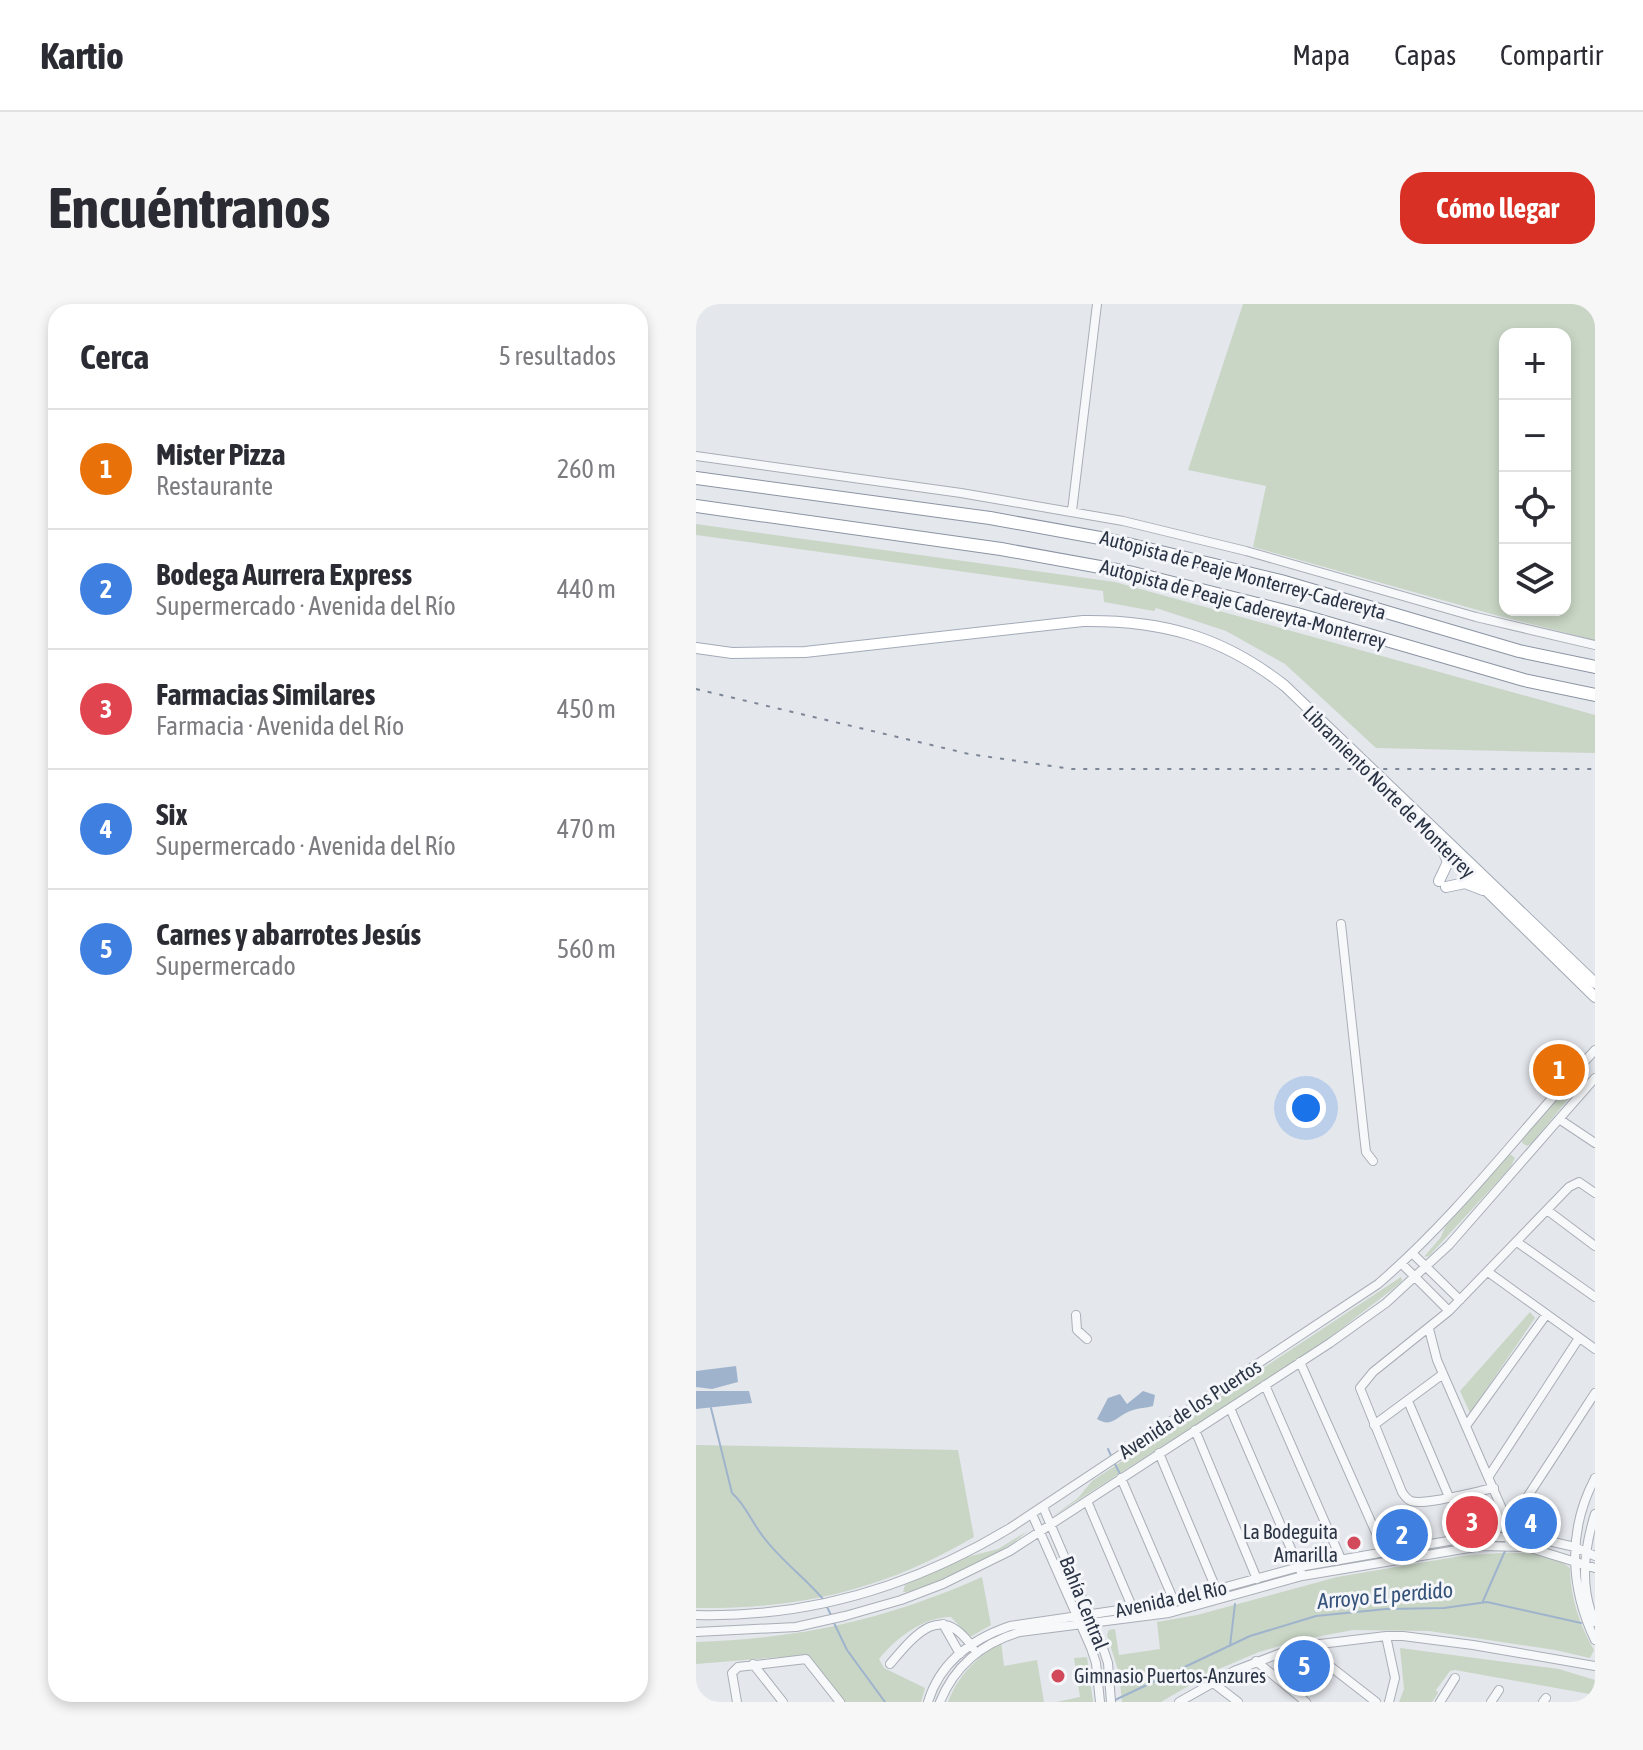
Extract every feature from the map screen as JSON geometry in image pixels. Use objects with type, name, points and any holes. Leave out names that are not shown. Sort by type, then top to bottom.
[{"type":"highway","name":"Autopista de Peaje Monterrey-Cadereyta","points":[[696,478],[990,518],[1111,540],[1281,581],[1519,651],[1595,667]]},
{"type":"highway","name":"Autopista de Peaje Cadereyta-Monterrey","points":[[696,506],[1015,551],[1121,570],[1297,614],[1509,676],[1595,695]]},
{"type":"main road","name":"Libramiento Norte de Monterrey","points":[[696,648],[777,654],[1053,623],[1114,621],[1185,632],[1249,660],[1285,686],[1573,960],[1594,992]]},
{"type":"main road","name":"Libramiento Norte de Monterrey","points":[[1157,626],[1231,655],[1279,686],[1335,738],[1488,893],[1594,992]]},
{"type":"main road","points":[[1437,842],[1448,862],[1443,884],[1465,883],[1488,893]]},
{"type":"street","points":[[1072,511],[1097,304]]},
{"type":"street","points":[[696,456],[961,493],[1072,511],[1191,536],[1476,617],[1595,645]]},
{"type":"street","points":[[1341,924],[1366,1152],[1373,1161]]},
{"type":"street","name":"Avenida de los Puertos","points":[[696,1615],[758,1614],[837,1601],[894,1583],[984,1544],[1032,1514],[1351,1303],[1401,1263],[1595,1050]]},
{"type":"street","name":"Avenida de los Puertos","points":[[696,1632],[757,1630],[821,1622],[901,1600],[977,1569],[1040,1532],[1366,1318],[1427,1267],[1595,1078]]},
{"type":"street","points":[[1559,1119],[1595,1143]]},
{"type":"street","points":[[1512,1141],[1529,1155]]},
{"type":"street","points":[[1494,1488],[1416,1502],[1409,1500],[1402,1492],[1361,1394],[1362,1383],[1449,1311],[1576,1182],[1595,1193]]},
{"type":"street","points":[[1547,1210],[1595,1246]]},
{"type":"street","points":[[1517,1242],[1595,1297]]},
{"type":"street","points":[[1412,1253],[1460,1300]]},
{"type":"street","points":[[1401,1263],[1449,1311]]},
{"type":"street","points":[[1488,1272],[1595,1349]]},
{"type":"street","points":[[1076,1315],[1077,1330],[1087,1339]]},
{"type":"street","points":[[1466,1426],[1546,1315]]},
{"type":"street","points":[[1429,1329],[1443,1374],[1509,1525],[1509,1540]]},
{"type":"street","points":[[1489,1476],[1579,1338]]},
{"type":"street","points":[[1300,1362],[1384,1551]]},
{"type":"street","points":[[1374,1425],[1443,1374]]},
{"type":"street","points":[[1265,1385],[1341,1559]]},
{"type":"street","points":[[1509,1525],[1595,1393]]},
{"type":"street","points":[[1408,1401],[1449,1497]]},
{"type":"street","points":[[1230,1408],[1300,1572]]},
{"type":"street","points":[[1195,1430],[1257,1579]]},
{"type":"street","points":[[1159,1453],[1217,1591]]},
{"type":"street","points":[[1121,1478],[1170,1602],[1169,1613]]},
{"type":"street","points":[[1595,1478],[1583,1507],[1575,1547],[1576,1583],[1581,1607],[1595,1640]]},
{"type":"street","points":[[1087,1501],[1133,1609]]},
{"type":"street","name":"Bahía Central","points":[[1043,1507],[1108,1663],[1111,1696]]},
{"type":"street","name":"Bahía Central","points":[[1032,1514],[1096,1663],[1100,1697]]},
{"type":"street","points":[[1595,1514],[1591,1553],[1585,1565],[1587,1597],[1595,1622]]},
{"type":"street","name":"Avenida del Río","points":[[928,1702],[942,1672],[959,1653],[1026,1622],[1169,1613],[1341,1559],[1471,1537],[1575,1547],[1591,1553]]},
{"type":"street","name":"Avenida del Río","points":[[1092,1620],[1257,1579],[1509,1540],[1595,1568]]},
{"type":"street","points":[[894,1583],[901,1600]]},
{"type":"street","points":[[757,1630],[758,1614]]},
{"type":"street","points":[[890,1664],[920,1633],[943,1624],[956,1627],[973,1648]]},
{"type":"street","points":[[943,1624],[965,1662]]},
{"type":"street","points":[[1386,1636],[1395,1678],[1389,1702]]},
{"type":"street","points":[[1179,1702],[1256,1661],[1304,1646],[1386,1636],[1473,1645],[1595,1666]]},
{"type":"street","points":[[1304,1646],[1376,1702]]},
{"type":"street","name":"Avenida del Río","points":[[940,1702],[952,1676],[973,1648]]},
{"type":"street","points":[[737,1702],[734,1670],[753,1664],[806,1659],[840,1702]]},
{"type":"street","points":[[1256,1661],[1306,1702]]},
{"type":"street","points":[[753,1664],[783,1702]]},
{"type":"street","points":[[1440,1702],[1455,1678]]},
{"type":"street","points":[[1212,1682],[1238,1702]]},
{"type":"street","points":[[1491,1702],[1499,1690]]},
{"type":"street","points":[[1100,1697],[1111,1696]]},
{"type":"green space","points":[[1243,304],[1595,304],[1595,640],[1499,616],[1253,547],[1266,486],[1188,470]]},
{"type":"green space","points":[[696,524],[1115,582],[1595,715],[1595,753],[1376,748],[1285,664],[1226,631],[1156,608],[1154,611],[1104,602],[1103,591],[696,535]]},
{"type":"green space","points":[[1580,1077],[1583,1081],[1532,1143],[1527,1146],[1522,1143],[1523,1137],[1575,1078]]},
{"type":"green space","points":[[1510,1154],[1515,1158],[1510,1168],[1429,1256],[1424,1257],[1441,1237],[1445,1227]]},
{"type":"green space","points":[[1401,1277],[1402,1281],[1394,1288],[1316,1348],[1053,1516],[1078,1498],[1092,1481]]},
{"type":"green space","points":[[1530,1312],[1535,1318],[1470,1413],[1460,1391]]},
{"type":"green space","points":[[696,1445],[958,1450],[974,1537],[907,1571],[840,1593],[771,1605],[696,1608]]},
{"type":"green space","points":[[1026,1532],[1005,1548],[968,1568],[929,1585],[903,1592],[905,1585],[967,1557],[998,1549]]},
{"type":"green space","points":[[1501,1553],[1546,1556],[1570,1568],[1577,1611],[1594,1650],[1590,1658],[1429,1631],[1353,1630],[1259,1652],[1214,1671],[1161,1702],[1122,1702],[1119,1673],[1107,1635],[1109,1630],[1115,1629],[1119,1655],[1160,1649],[1157,1622],[1197,1615],[1337,1577],[1461,1556]]},
{"type":"green space","points":[[982,1577],[991,1625],[970,1637],[951,1617],[930,1621],[902,1636],[879,1659],[884,1668],[925,1688],[921,1702],[844,1702],[806,1655],[696,1664],[696,1642],[771,1636],[842,1624],[912,1604]]},
{"type":"green space","points":[[1001,1641],[1004,1666],[1037,1660],[1044,1702],[948,1702],[970,1667]]},
{"type":"green space","points":[[1400,1648],[1559,1669],[1595,1680],[1595,1695],[1455,1670],[1450,1671],[1436,1690],[1438,1693],[1432,1702],[1399,1702],[1404,1689]]},
{"type":"green space","points":[[1087,1657],[1093,1702],[1056,1702],[1080,1697],[1074,1658]]},
{"type":"water","points":[[736,1366],[738,1382],[712,1389],[696,1387],[696,1371]]},
{"type":"water","points":[[696,1391],[749,1391],[752,1403],[696,1409]]},
{"type":"water","points":[[1143,1391],[1155,1395],[1153,1406],[1135,1409],[1111,1422],[1097,1419],[1108,1398],[1120,1394],[1127,1404]]},
{"type":"waterway","points":[[711,1408],[732,1493],[772,1547],[823,1599]]},
{"type":"waterway","points":[[1108,1449],[1112,1458]]},
{"type":"waterway","points":[[1115,1464],[1121,1476]]},
{"type":"waterway","points":[[1483,1601],[1505,1551]]},
{"type":"waterway","name":"Arroyo El perdido","points":[[1115,1700],[1250,1636],[1316,1616],[1386,1609],[1444,1608],[1487,1602],[1581,1623]]},
{"type":"waterway","points":[[1230,1646],[1235,1604]]},
{"type":"waterway","points":[[826,1605],[832,1617]]},
{"type":"waterway","points":[[834,1623],[847,1650],[885,1702]]},
{"type":"railway","points":[[696,689],[969,754],[1072,769],[1595,769]]},
{"type":"place","name":"Mister Pizza","points":[[1559,1070]]},
{"type":"place","name":"Farmacias Similares","points":[[1472,1522]]},
{"type":"place","name":"Six","points":[[1531,1523]]},
{"type":"place","name":"Bodega Aurrera Express","points":[[1402,1535]]},
{"type":"place","name":"La Bodeguita Amarilla","points":[[1354,1543]]},
{"type":"place","name":"Carnes y abarrotes Jesús","points":[[1304,1666]]},
{"type":"place","name":"Gimnasio Puertos-Anzures","points":[[1058,1676]]}]
